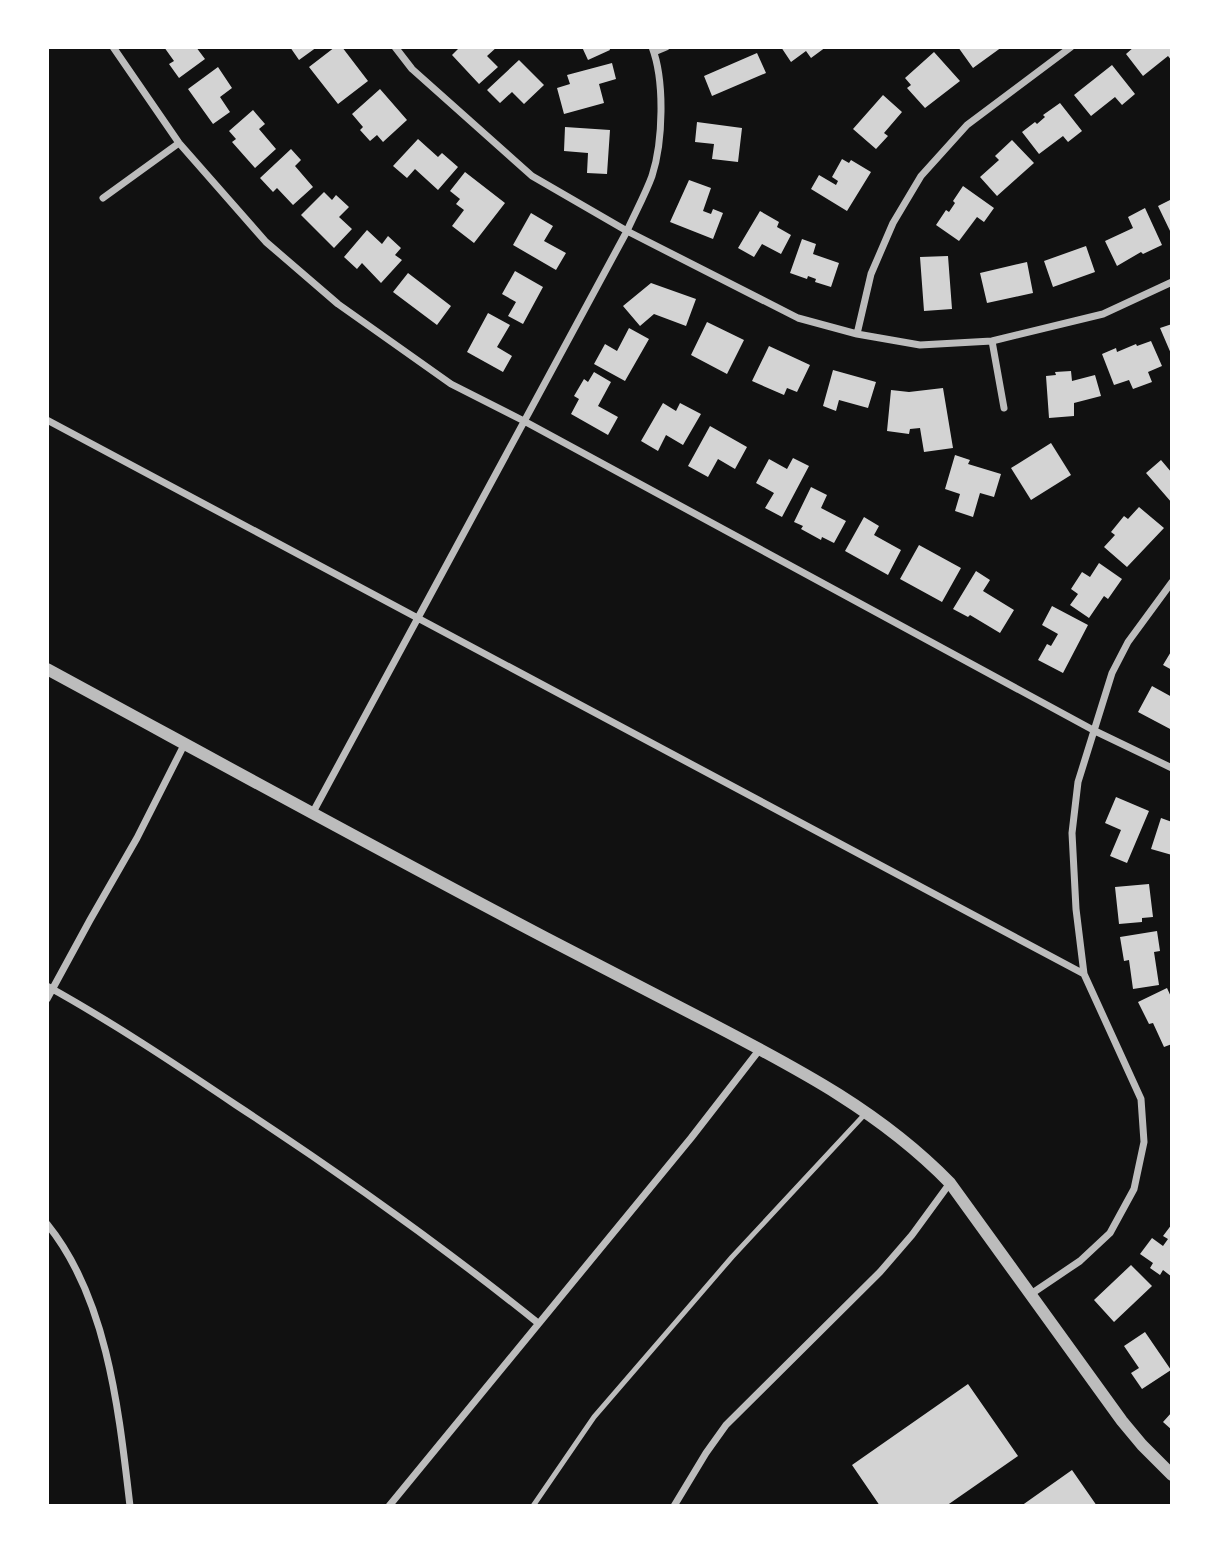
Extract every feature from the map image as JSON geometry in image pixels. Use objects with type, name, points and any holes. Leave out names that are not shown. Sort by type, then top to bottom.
[{"type":"street","points":[[113,47],[179,143],[266,242],[338,304],[452,384],[1095,731],[1172,768]]},
{"type":"street","points":[[395,47],[412,69],[532,176],[627,231],[797,318],[858,334],[920,345],[992,341],[1103,314],[1172,282]]},
{"type":"street","points":[[312,814],[627,231],[652,175],[660,124],[658,76],[653,49],[666,47]]},
{"type":"street","points":[[858,334],[872,274],[893,223],[921,176],[967,125],[1071,47]]},
{"type":"street","points":[[103,198],[179,143]]},
{"type":"street","points":[[992,341],[1004,408]]},
{"type":"street","points":[[47,420],[1084,974]]},
{"type":"street","points":[[1031,1294],[1080,1261],[1110,1233],[1134,1189],[1144,1142],[1141,1099],[1084,974],[1076,909],[1072,833],[1078,782],[1112,673],[1128,642],[1172,582]]},
{"type":"street","points":[[47,669],[312,814],[760,1049],[839,1093],[867,1112],[923,1155],[950,1184],[1122,1421],[1172,1475]]},
{"type":"street","points":[[47,999],[50,988],[137,838],[184,745]]},
{"type":"street","points":[[50,988],[176,1065],[281,1134],[437,1243],[538,1323]]},
{"type":"street","points":[[389,1506],[691,1138],[760,1049]]},
{"type":"street","points":[[674,1506],[726,1426],[880,1272],[912,1236],[950,1184]]},
{"type":"street","points":[[47,1224],[70,1257],[95,1316],[116,1402],[130,1506]]},
{"type":"lane","points":[[533,1506],[593,1417],[732,1257],[867,1112]]},
{"type":"building","points":[[164,47],[196,47],[205,59],[179,78],[169,64],[174,61]]},
{"type":"building","points":[[290,47],[317,47],[299,60]]},
{"type":"building","points":[[335,47],[342,47],[368,81],[338,104],[309,67]]},
{"type":"building","points":[[460,47],[497,47],[487,56],[498,67],[479,84],[452,55]]},
{"type":"building","points":[[582,47],[609,47],[610,50],[588,60]]},
{"type":"building","points":[[781,47],[826,47],[811,58],[806,51],[791,62]]},
{"type":"building","points":[[958,47],[1002,47],[973,68]]},
{"type":"building","points":[[1134,47],[1172,47],[1172,61],[1168,56],[1143,76],[1126,54]]},
{"type":"building","points":[[934,52],[960,81],[925,108],[907,88],[911,85],[905,78]]},
{"type":"building","points":[[757,53],[766,73],[712,96],[704,76]]},
{"type":"building","points":[[519,60],[544,85],[524,104],[512,92],[500,103],[487,90]]},
{"type":"building","points":[[612,63],[616,79],[599,84],[604,103],[564,114],[557,88],[570,84],[567,75]]},
{"type":"building","points":[[1112,65],[1135,94],[1122,105],[1115,97],[1091,116],[1074,95]]},
{"type":"building","points":[[218,67],[232,88],[220,97],[230,112],[213,124],[188,89]]},
{"type":"building","points":[[380,89],[407,120],[383,142],[377,135],[370,141],[360,130],[363,127],[352,114]]},
{"type":"building","points":[[883,95],[902,112],[884,133],[888,136],[876,149],[853,129]]},
{"type":"building","points":[[1060,103],[1082,131],[1068,142],[1063,136],[1039,154],[1022,132],[1035,122],[1037,124],[1045,117],[1043,115]]},
{"type":"building","points":[[253,110],[265,124],[259,129],[276,149],[255,168],[232,142],[236,139],[229,131]]},
{"type":"building","points":[[697,122],[742,128],[738,162],[712,159],[714,144],[695,142]]},
{"type":"building","points":[[565,127],[610,130],[607,174],[587,173],[588,153],[564,151]]},
{"type":"building","points":[[418,139],[438,157],[442,153],[458,167],[438,190],[415,169],[407,178],[393,166]]},
{"type":"building","points":[[1012,140],[1034,163],[997,196],[980,177],[999,160],[995,156]]},
{"type":"building","points":[[291,149],[301,160],[295,166],[313,187],[293,205],[277,188],[273,192],[260,178]]},
{"type":"building","points":[[842,159],[849,163],[851,160],[871,172],[847,211],[811,189],[819,175],[836,185],[838,181],[832,177]]},
{"type":"building","points":[[465,172],[505,203],[474,243],[452,226],[464,210],[456,204],[460,199],[450,191]]},
{"type":"building","points":[[689,180],[711,188],[703,211],[711,214],[713,209],[723,213],[713,239],[670,222]]},
{"type":"building","points":[[963,186],[994,208],[984,222],[977,217],[959,241],[936,225],[946,210],[949,212]]},
{"type":"building","points":[[324,192],[332,200],[336,195],[349,207],[339,217],[352,229],[334,248],[301,215]]},
{"type":"building","points":[[1172,199],[1172,235],[1158,206]]},
{"type":"building","points":[[1145,208],[1162,245],[1143,254],[1141,252],[1117,266],[1105,241],[1133,228],[1128,217]]},
{"type":"building","points":[[760,211],[779,222],[777,227],[791,235],[781,254],[762,244],[754,257],[738,248]]},
{"type":"building","points":[[531,213],[553,226],[544,241],[566,253],[556,270],[513,245]]},
{"type":"building","points":[[367,230],[382,244],[388,236],[401,248],[395,255],[402,260],[381,283],[362,263],[357,269],[344,257]]},
{"type":"building","points":[[802,239],[816,244],[813,254],[839,263],[831,287],[815,282],[816,279],[808,276],[807,279],[790,273]]},
{"type":"building","points":[[1086,246],[1095,272],[1053,287],[1044,261]]},
{"type":"building","points":[[948,256],[952,309],[924,311],[920,257]]},
{"type":"building","points":[[1027,262],[1033,293],[987,303],[980,273]]},
{"type":"building","points":[[515,271],[543,287],[523,324],[508,316],[516,302],[502,294]]},
{"type":"building","points":[[408,273],[451,306],[437,325],[393,292]]},
{"type":"building","points":[[651,283],[696,299],[686,326],[654,314],[640,326],[623,306]]},
{"type":"building","points":[[488,313],[510,325],[497,347],[512,356],[503,372],[467,352]]},
{"type":"building","points":[[707,322],[744,340],[727,374],[691,355]]},
{"type":"building","points":[[1172,324],[1172,356],[1160,328]]},
{"type":"building","points":[[629,328],[649,339],[625,381],[594,364],[605,344],[617,351]]},
{"type":"building","points":[[1151,341],[1162,366],[1148,372],[1152,382],[1133,389],[1129,380],[1114,385],[1102,354],[1116,348],[1117,352]]},
{"type":"building","points":[[769,346],[810,365],[797,392],[787,388],[784,395],[752,381]]},
{"type":"building","points":[[833,370],[876,382],[868,408],[839,400],[836,411],[823,406]]},
{"type":"building","points":[[1071,371],[1072,381],[1095,375],[1101,396],[1074,403],[1074,416],[1049,418],[1046,376],[1056,375],[1055,372]]},
{"type":"building","points":[[594,372],[611,382],[598,406],[618,417],[608,435],[571,414],[579,399],[574,396],[584,379],[588,382]]},
{"type":"building","points":[[943,388],[953,448],[924,452],[920,428],[910,429],[909,434],[887,431],[891,390],[909,392]]},
{"type":"building","points":[[663,403],[676,411],[680,403],[701,414],[683,445],[666,435],[658,451],[641,441]]},
{"type":"building","points":[[710,426],[747,447],[735,469],[718,459],[708,477],[688,466]]},
{"type":"building","points":[[1051,443],[1071,475],[1031,500],[1011,468]]},
{"type":"building","points":[[955,455],[970,460],[968,464],[1001,474],[994,497],[980,493],[973,517],[955,511],[960,494],[945,489]]},
{"type":"building","points":[[793,458],[809,466],[782,517],[765,508],[774,493],[756,483],[769,459],[787,469]]},
{"type":"building","points":[[1161,460],[1172,473],[1172,503],[1146,473]]},
{"type":"building","points":[[811,487],[827,495],[821,508],[846,521],[834,543],[822,537],[821,540],[794,522]]},
{"type":"building","points":[[1139,507],[1164,528],[1127,567],[1104,547],[1115,535],[1111,532],[1124,516],[1128,519]]},
{"type":"building","points":[[864,517],[879,526],[874,535],[901,550],[888,575],[845,551]]},
{"type":"building","points":[[919,545],[961,568],[942,602],[900,579]]},
{"type":"building","points":[[1099,563],[1122,579],[1108,599],[1104,596],[1089,618],[1070,605],[1078,594],[1071,589],[1082,572],[1090,577]]},
{"type":"building","points":[[976,571],[990,580],[983,591],[1014,610],[1000,633],[970,615],[968,617],[953,609]]},
{"type":"building","points":[[1052,606],[1088,625],[1063,673],[1038,660],[1047,644],[1051,646],[1058,634],[1042,625]]},
{"type":"building","points":[[1172,650],[1172,670],[1163,665]]},
{"type":"building","points":[[1152,686],[1172,697],[1172,730],[1138,712]]},
{"type":"building","points":[[1116,797],[1149,811],[1127,863],[1110,856],[1121,830],[1105,823]]},
{"type":"building","points":[[1161,818],[1172,822],[1172,855],[1151,849]]},
{"type":"building","points":[[1149,884],[1153,917],[1142,918],[1142,922],[1119,924],[1115,887]]},
{"type":"building","points":[[1157,931],[1160,951],[1154,952],[1159,985],[1133,989],[1129,960],[1124,961],[1120,937]]},
{"type":"building","points":[[1167,988],[1172,999],[1172,1044],[1164,1047],[1153,1023],[1149,1024],[1138,1002]]},
{"type":"building","points":[[1172,1224],[1172,1277],[1163,1270],[1160,1275],[1150,1268],[1153,1263],[1140,1254],[1152,1238],[1163,1246],[1168,1239],[1163,1236]]},
{"type":"building","points":[[1131,1265],[1152,1286],[1114,1322],[1094,1300]]},
{"type":"building","points":[[1145,1332],[1171,1370],[1142,1389],[1131,1373],[1139,1368],[1124,1346]]},
{"type":"building","points":[[968,1384],[1018,1456],[946,1506],[880,1506],[852,1465]]},
{"type":"building","points":[[1172,1412],[1172,1430],[1163,1422]]},
{"type":"building","points":[[1072,1470],[1097,1506],[1021,1506]]}]
